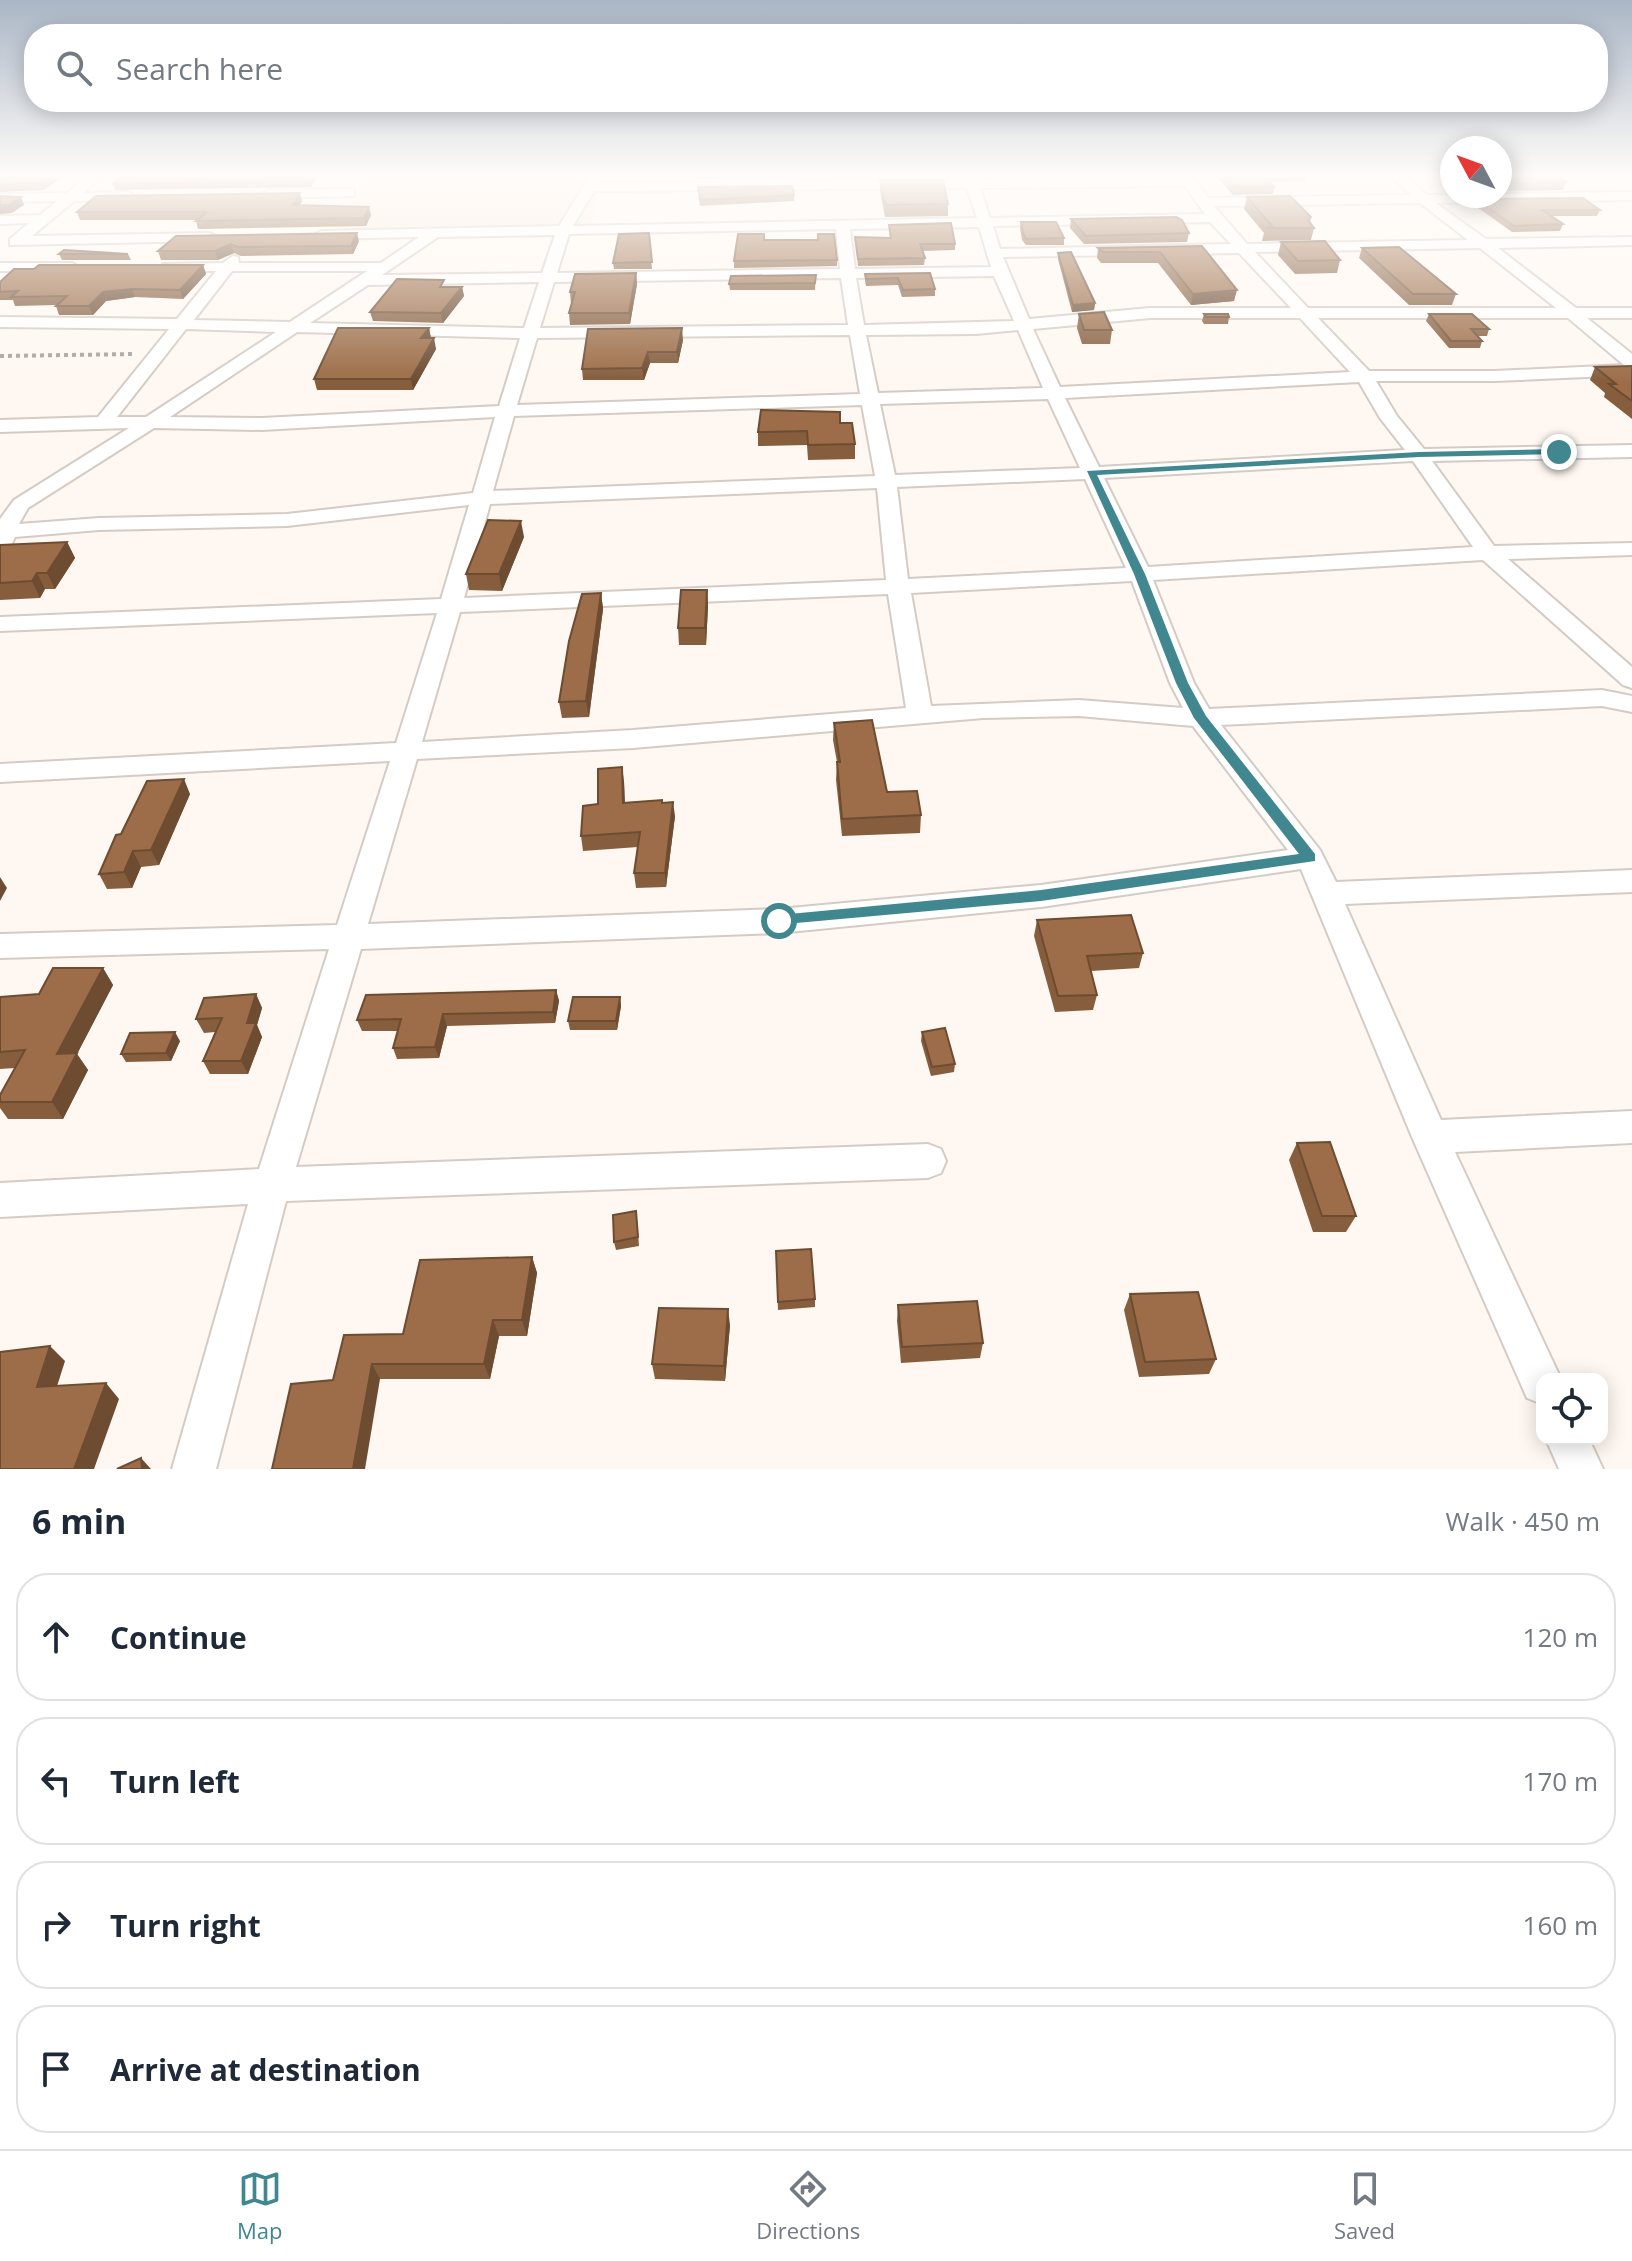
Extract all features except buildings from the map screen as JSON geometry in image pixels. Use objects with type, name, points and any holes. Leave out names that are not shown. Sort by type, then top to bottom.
[{"type":"street","points":[[2,537],[13,512],[21,504],[148,424],[418,245]]},
{"type":"street","points":[[194,1469],[272,1185],[559,245]]},
{"type":"street","points":[[845,245],[886,481],[898,585],[920,714]]},
{"type":"street","points":[[992,245],[1055,393],[1140,574],[1182,683],[1201,718],[1310,857],[1430,1137],[1537,1373]]},
{"type":"street","points":[[1241,245],[1364,376],[1389,418],[1488,553],[1632,680]]},
{"type":"street","points":[[366,280],[848,273],[1243,247],[1389,245]]},
{"type":"street","points":[[1484,245],[1515,266],[1632,363]]},
{"type":"street","points":[[103,422],[244,246]]},
{"type":"street","points":[[0,267],[86,267]]},
{"type":"street","points":[[148,267],[385,267]]},
{"type":"street","points":[[0,322],[295,327],[438,334],[976,329],[1150,313],[1632,313]]},
{"type":"street","points":[[0,426],[103,422],[262,424],[507,411],[1055,393],[1364,376],[1495,376],[1632,370]]},
{"type":"street","points":[[2,537],[99,524],[287,520],[481,498],[1091,473],[1419,455],[1632,451]]},
{"type":"street","points":[[0,624],[1140,574],[1488,553],[1632,549]]},
{"type":"street","points":[[0,773],[633,739],[920,714],[1079,708],[1201,718],[1602,698],[1632,704]]},
{"type":"street","points":[[0,946],[779,921],[1041,896],[1310,857]]},
{"type":"street","points":[[1327,894],[1632,881]]},
{"type":"street","points":[[1430,1137],[1632,1127]]},
{"type":"street","points":[[0,1200],[272,1185],[928,1161]]},
{"type":"street","points":[[1570,1445],[1581,1469]]},
{"type":"path","points":[[0,356],[159,353]]},
{"type":"route","points":[[779,921],[1041,896],[1310,857],[1201,718],[1182,683],[1140,574],[1091,473],[1419,455],[1559,452]]}]
